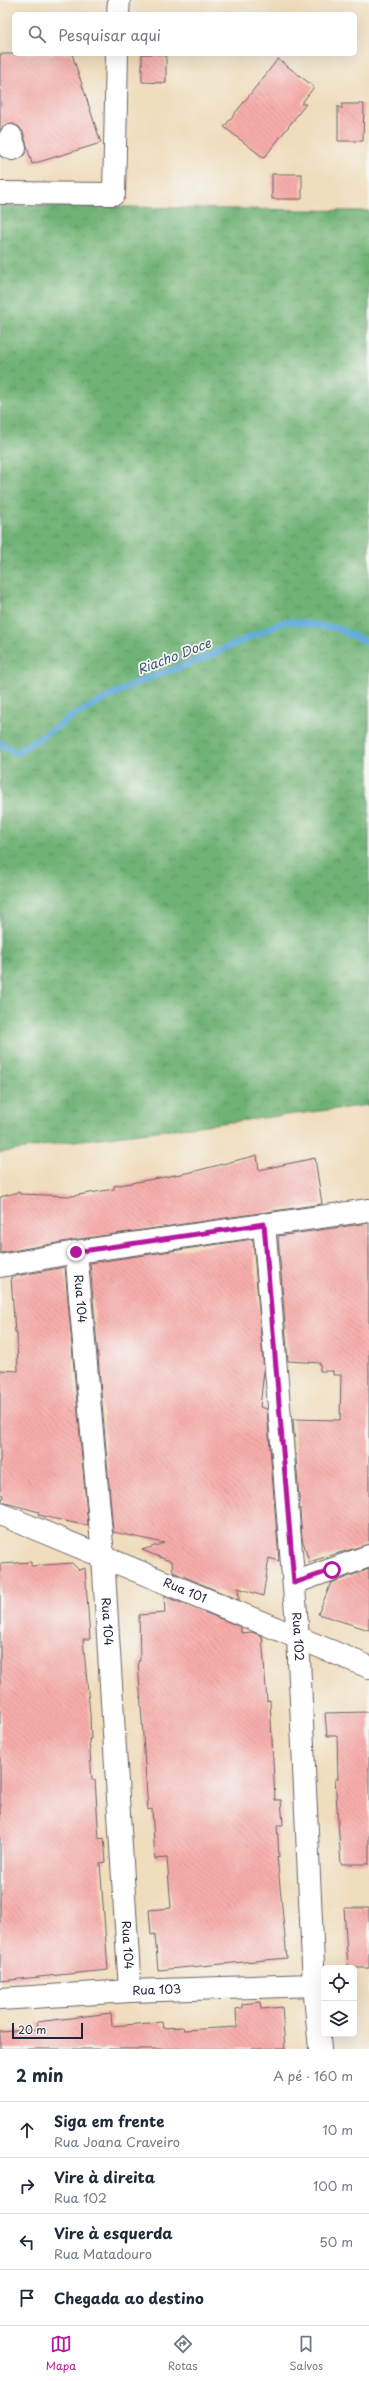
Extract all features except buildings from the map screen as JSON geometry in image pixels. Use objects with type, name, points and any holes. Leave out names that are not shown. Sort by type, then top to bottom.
[{"type":"street","points":[[118,12],[119,0]]},
{"type":"street","points":[[0,193],[114,194],[118,56]]},
{"type":"street","points":[[0,1266],[76,1252],[369,1210]]},
{"type":"street","name":"Rua 102","points":[[264,1224],[298,1637],[314,1985],[320,2049]]},
{"type":"street","name":"Rua 104","points":[[76,1252],[103,1556],[130,1991]]},
{"type":"street","name":"Rua 101","points":[[0,1514],[369,1667]]},
{"type":"street","points":[[294,1583],[369,1556]]},
{"type":"street","name":"Rua 103","points":[[0,1999],[130,1991],[314,1985]]},
{"type":"green space","points":[[0,205],[369,211],[369,1105],[67,1142],[0,1153]]},
{"type":"waterway","name":"Riacho Doce","points":[[0,743],[16,753],[73,716],[133,684],[200,660],[286,621],[336,628],[369,643]]},
{"type":"route","points":[[76,1252],[264,1224],[294,1583],[332,1570]]}]
